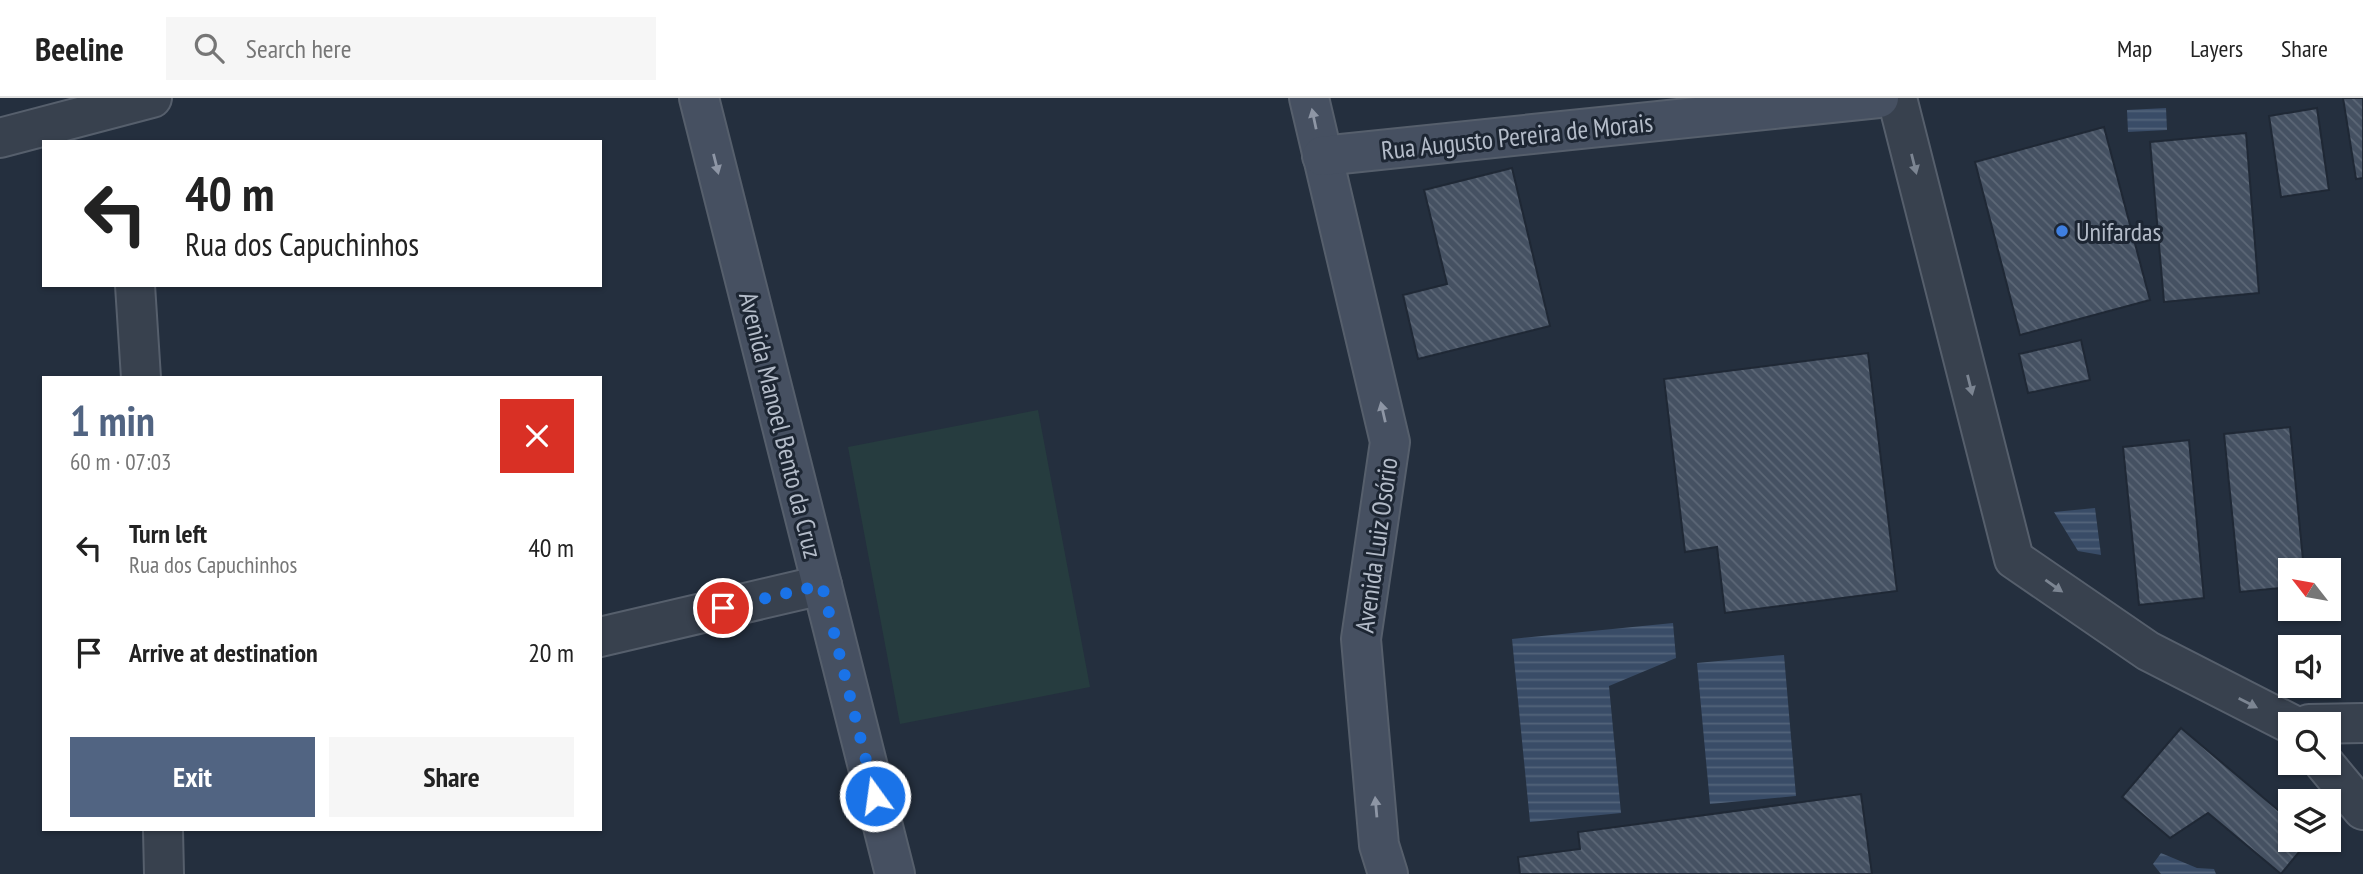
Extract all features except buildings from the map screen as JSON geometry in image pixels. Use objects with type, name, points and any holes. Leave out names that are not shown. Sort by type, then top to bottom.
[{"type":"main road","name":"Avenida Manoel Bento da Cruz","points":[[699,98],[895,874]]},
{"type":"main road","name":"Avenida Luiz Osório","points":[[1309,98],[1390,442],[1361,639],[1379,845],[1388,874]]},
{"type":"main road","name":"Rua Augusto Pereira de Morais","points":[[1322,156],[1879,98]]},
{"type":"street","points":[[0,138],[100,117],[152,98]]},
{"type":"street","points":[[1897,98],[2014,559],[2148,651],[2278,717]]},
{"type":"street","points":[[135,287],[141,376]]},
{"type":"street","points":[[602,637],[822,585]]},
{"type":"street","points":[[2341,723],[2363,723]]},
{"type":"street","points":[[2334,775],[2363,810]]},
{"type":"street","points":[[163,831],[164,874]]},
{"type":"green space","points":[[1038,410],[1090,687],[900,724],[848,447]]},
{"type":"water","points":[[2166,108],[2167,130],[2128,132],[2127,110]]},
{"type":"water","points":[[2095,508],[2101,555],[2078,551],[2054,512]]},
{"type":"water","points":[[1673,623],[1676,658],[1609,686],[1621,813],[1530,822],[1512,639]]},
{"type":"water","points":[[1784,655],[1796,796],[1710,804],[1697,663]]},
{"type":"water","points":[[2161,853],[2197,868],[2214,869],[2216,874],[2161,874],[2153,864]]},
{"type":"place","name":"Unifardas","points":[[2062,231]]},
{"type":"route","points":[[723,608],[822,585],[875,796]]}]
